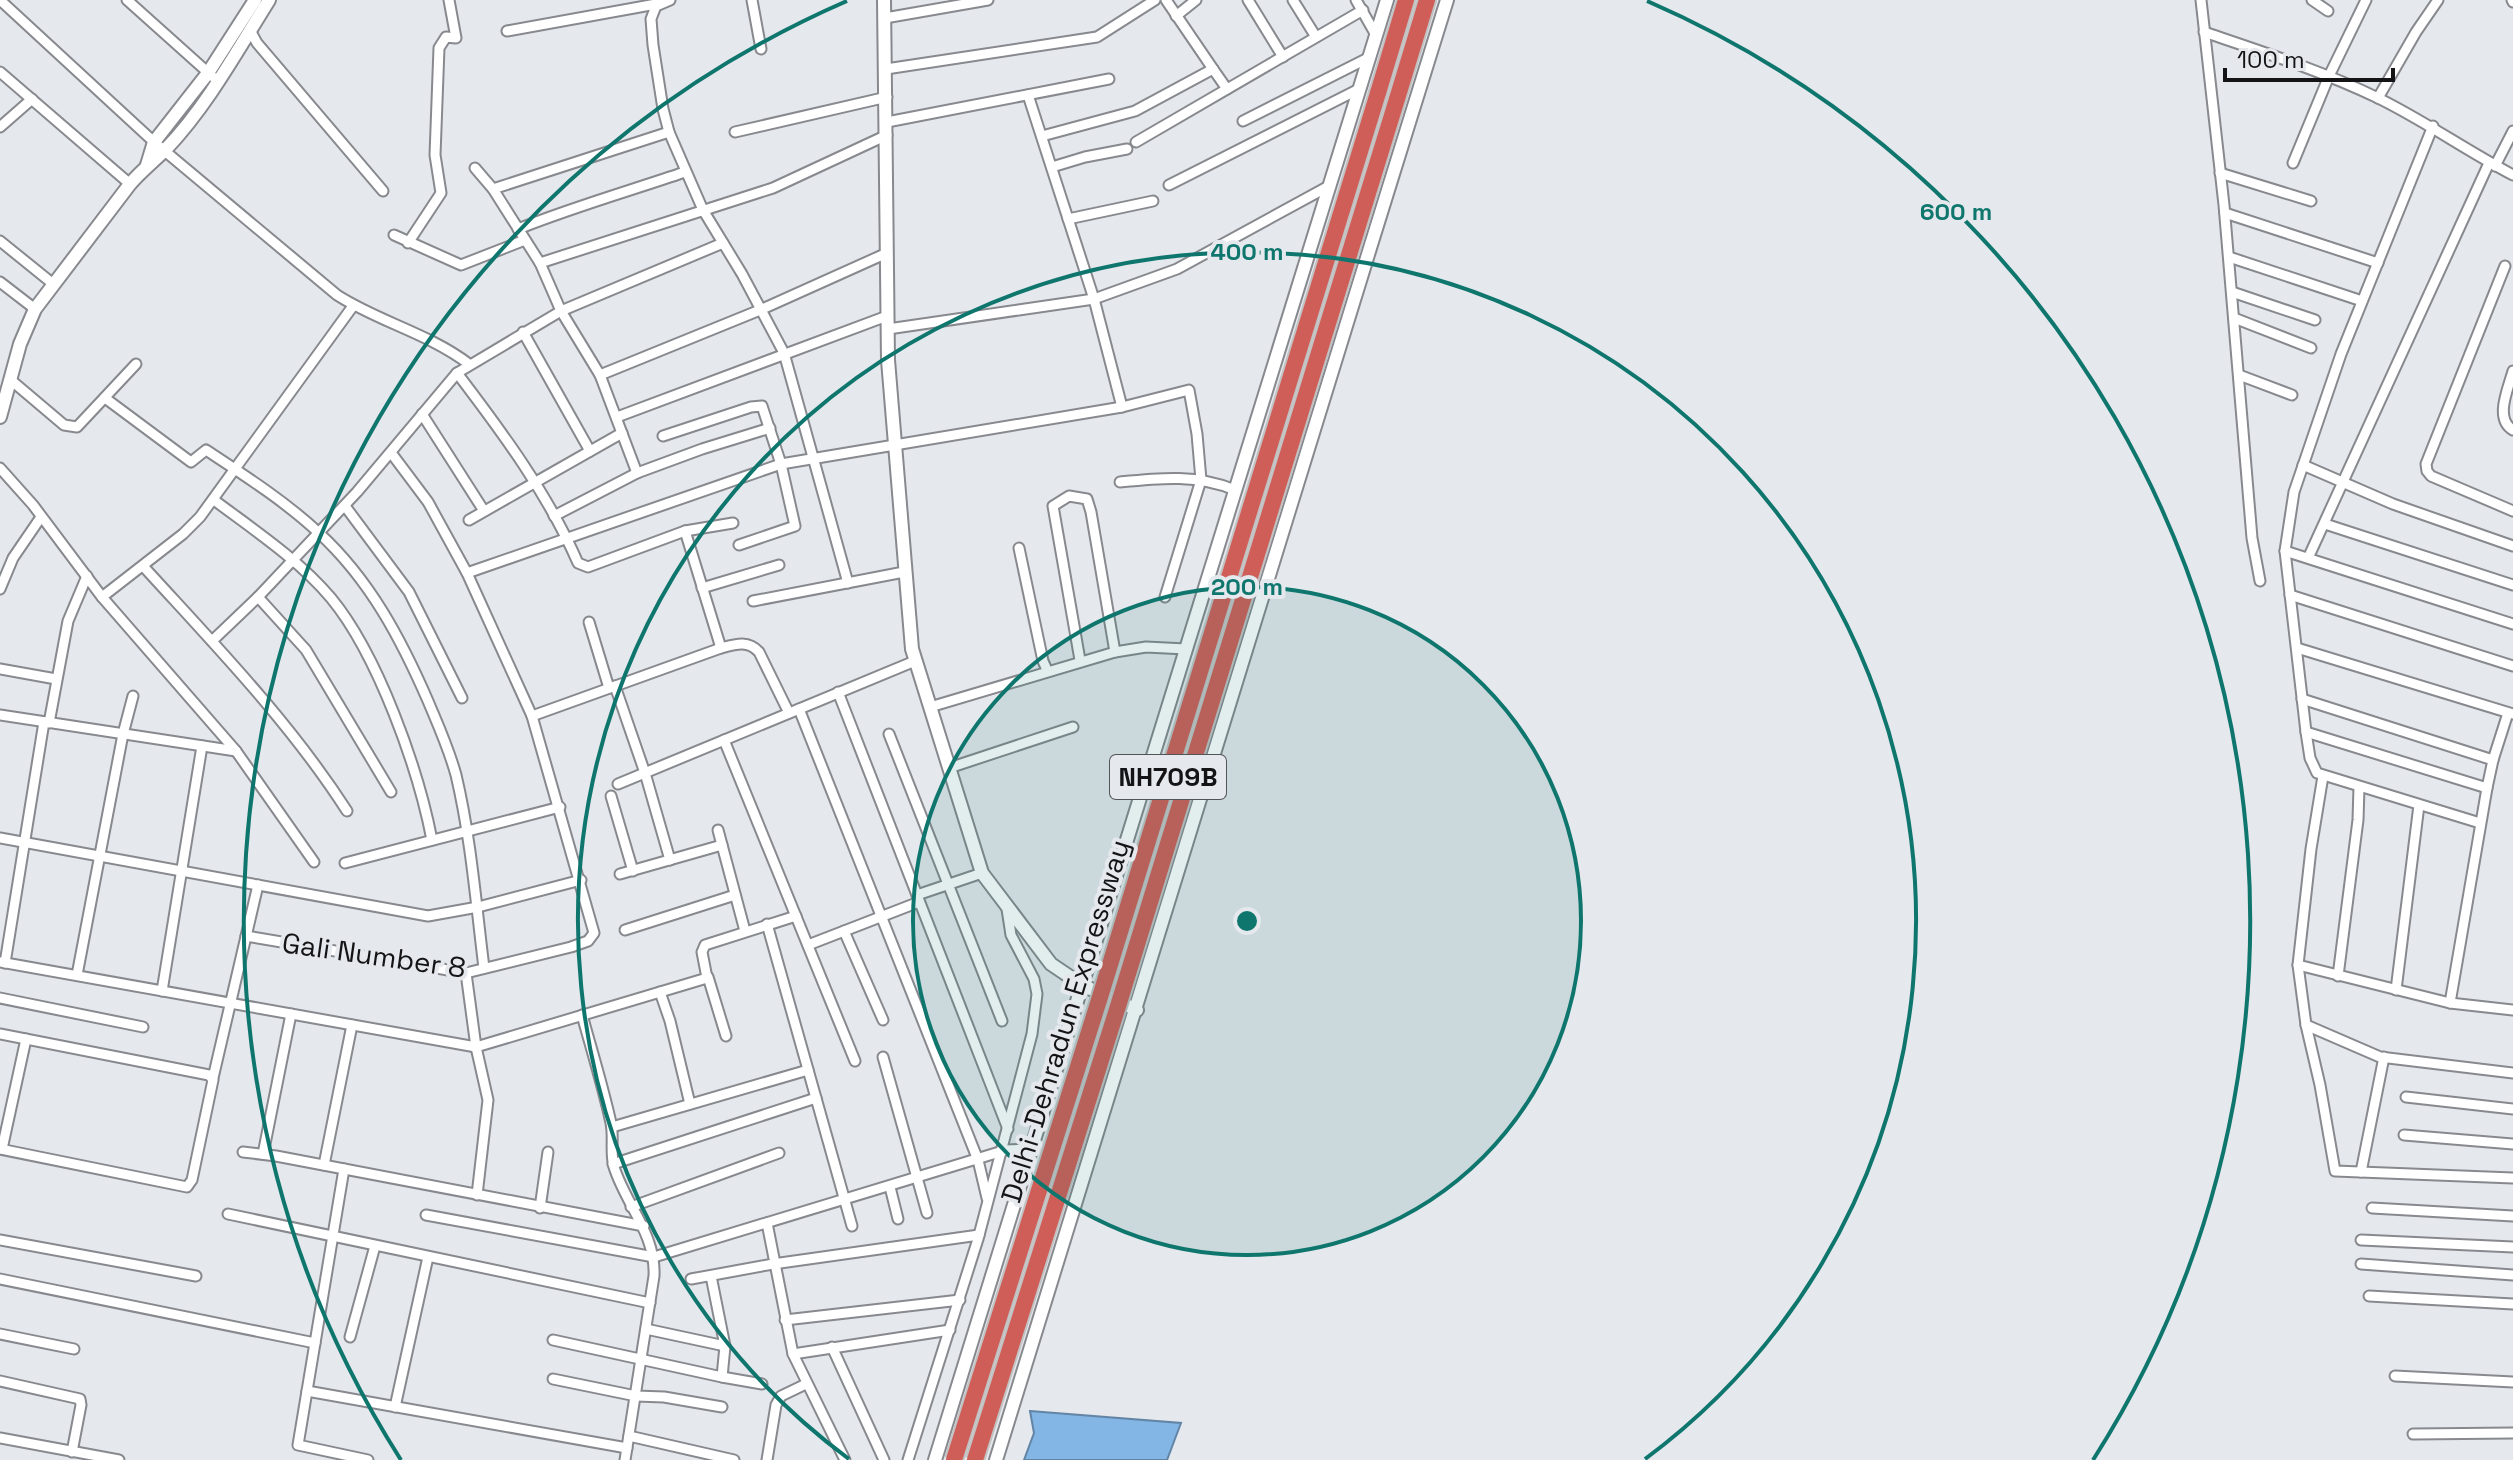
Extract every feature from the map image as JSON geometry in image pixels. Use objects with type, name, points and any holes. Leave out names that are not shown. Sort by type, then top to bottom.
[{"type":"highway","name":"Delhi-Dehradun Expressway","points":[[954,1460],[1100,997],[1406,0]]},
{"type":"highway","name":"Delhi-Dehradun Expressway","points":[[975,1460],[1119,1003],[1427,0]]},
{"type":"street","points":[[0,0],[159,147],[337,295],[353,306],[432,340],[469,364]]},
{"type":"street","points":[[127,0],[213,78]]},
{"type":"street","points":[[213,78],[255,0]]},
{"type":"street","points":[[1,409],[12,381],[20,344],[35,309],[52,283],[147,165],[250,30],[269,0]]},
{"type":"street","points":[[408,243],[441,193],[435,155],[439,48],[446,37],[456,38],[449,0]]},
{"type":"street","points":[[507,31],[670,0]]},
{"type":"street","points":[[752,0],[761,49]]},
{"type":"street","points":[[884,0],[888,322],[904,572],[915,661],[982,873],[1051,964],[1082,985],[1137,1010]]},
{"type":"street","points":[[885,18],[988,0]]},
{"type":"street","points":[[886,69],[1097,37],[1155,0]]},
{"type":"street","points":[[1166,0],[1227,89]]},
{"type":"street","points":[[1176,16],[1196,0]]},
{"type":"street","points":[[1248,0],[1283,57]]},
{"type":"street","points":[[1293,0],[1316,37]]},
{"type":"street","points":[[1356,0],[1376,35]]},
{"type":"street","points":[[935,1460],[1025,1149],[1082,985],[1182,648],[1235,490],[1387,0]]},
{"type":"street","points":[[996,1460],[1447,0]]},
{"type":"street","points":[[2201,0],[2225,213],[2252,538],[2260,581]]},
{"type":"street","points":[[2312,0],[2328,11]]},
{"type":"street","points":[[2293,163],[2329,76],[2366,0]]},
{"type":"street","points":[[2378,98],[2438,0]]},
{"type":"street","points":[[656,3],[651,19],[653,45],[669,132],[703,210],[784,353],[848,583]]},
{"type":"street","points":[[1136,142],[1363,10]]},
{"type":"street","points":[[250,30],[257,43],[383,191]]},
{"type":"street","points":[[2204,32],[2329,76],[2378,98],[2433,126],[2513,175]]},
{"type":"street","points":[[1243,121],[1370,57]]},
{"type":"street","points":[[1042,136],[1120,117],[1213,69]]},
{"type":"street","points":[[0,72],[130,184]]},
{"type":"street","points":[[540,263],[773,188],[887,128],[1109,79]]},
{"type":"street","points":[[1169,185],[1359,89]]},
{"type":"street","points":[[1028,95],[1094,299],[1122,407]]},
{"type":"street","points":[[735,132],[887,97]]},
{"type":"street","points":[[0,127],[32,99]]},
{"type":"street","points":[[2433,126],[2321,408],[2294,492],[2285,551],[2306,732],[2313,766],[2323,776],[2480,823]]},
{"type":"street","points":[[2309,556],[2492,164],[2513,131]]},
{"type":"street","points":[[493,189],[669,132]]},
{"type":"street","points":[[1052,167],[1127,149]]},
{"type":"street","points":[[475,168],[493,189],[540,263],[561,311],[600,375],[637,473]]},
{"type":"street","points":[[518,229],[557,213],[685,172]]},
{"type":"street","points":[[2220,173],[2311,201]]},
{"type":"street","points":[[617,417],[784,353],[888,322],[1094,299],[1177,269],[1329,186]]},
{"type":"street","points":[[1068,219],[1153,201]]},
{"type":"street","points":[[2225,213],[2378,263]]},
{"type":"street","points":[[394,235],[461,265],[525,240]]},
{"type":"street","points":[[0,241],[52,283]]},
{"type":"street","points":[[212,641],[345,506],[392,454],[457,373],[561,311],[723,243]]},
{"type":"street","points":[[600,375],[760,310],[887,253]]},
{"type":"street","points":[[2229,257],[2362,301]]},
{"type":"street","points":[[2505,266],[2426,464],[2431,476],[2513,511]]},
{"type":"street","points":[[0,282],[35,309]]},
{"type":"street","points":[[2232,292],[2315,320]]},
{"type":"street","points":[[102,597],[183,534],[214,500],[353,306]]},
{"type":"street","points":[[2234,318],[2311,348]]},
{"type":"street","points":[[523,332],[590,451]]},
{"type":"street","points":[[12,381],[70,427],[81,424],[136,364]]},
{"type":"street","points":[[2513,371],[2502,418],[2513,430]]},
{"type":"street","points":[[457,373],[503,434],[554,516],[578,563],[588,567],[685,531],[733,523]]},
{"type":"street","points":[[2239,375],[2292,395]]},
{"type":"street","points":[[467,573],[781,464],[1122,407],[1189,390],[1203,480],[1165,597]]},
{"type":"street","points":[[105,398],[191,462],[206,450],[235,469],[319,533],[363,581],[406,651],[448,748],[466,831],[484,968]]},
{"type":"street","points":[[663,436],[759,406],[764,410],[781,464],[795,528],[739,545]]},
{"type":"street","points":[[422,414],[484,511]]},
{"type":"street","points":[[554,516],[637,473],[770,428]]},
{"type":"street","points":[[469,520],[622,433]]},
{"type":"street","points":[[0,838],[428,916],[478,907],[581,880],[532,716],[467,573],[428,502],[392,454]]},
{"type":"street","points":[[2303,465],[2344,484],[2513,546]]},
{"type":"street","points":[[0,468],[102,597],[236,751],[314,862]]},
{"type":"street","points":[[1120,482],[1184,477],[1235,490]]},
{"type":"street","points":[[1080,660],[1053,506],[1069,496],[1087,499],[1091,512],[1115,652]]},
{"type":"street","points":[[214,500],[293,559],[331,598],[359,638],[418,778],[432,840]]},
{"type":"street","points":[[345,506],[409,592],[462,698]]},
{"type":"street","points":[[0,589],[13,558],[41,517]]},
{"type":"street","points":[[2325,524],[2513,585]]},
{"type":"street","points":[[685,531],[721,648]]},
{"type":"street","points":[[1019,548],[1047,670]]},
{"type":"street","points":[[2285,551],[2309,556],[2513,624]]},
{"type":"street","points":[[702,588],[779,565]]},
{"type":"street","points":[[143,566],[271,707],[323,774],[347,811]]},
{"type":"street","points":[[753,601],[904,572]]},
{"type":"street","points":[[87,576],[72,608],[46,722],[3,962],[476,1047],[708,977]]},
{"type":"street","points":[[2290,595],[2513,666]]},
{"type":"street","points":[[258,597],[306,650],[391,792]]},
{"type":"street","points":[[589,622],[645,773],[670,860]]},
{"type":"street","points":[[532,716],[721,648],[747,643],[754,646],[789,713]]},
{"type":"street","points":[[930,707],[1080,660],[1133,648],[1182,648]]},
{"type":"street","points":[[2297,648],[2511,713],[2493,760],[2487,788],[2450,1003]]},
{"type":"street","points":[[618,784],[915,661]]},
{"type":"street","points":[[0,669],[56,679]]},
{"type":"street","points":[[838,692],[1008,1129]]},
{"type":"street","points":[[77,975],[133,696]]},
{"type":"street","points":[[2302,699],[2493,760]]},
{"type":"street","points":[[799,709],[978,1160],[988,1201]]},
{"type":"street","points":[[0,715],[236,751]]},
{"type":"street","points":[[949,768],[1073,727]]},
{"type":"street","points":[[2306,732],[2487,788]]},
{"type":"street","points":[[889,734],[1002,1021]]},
{"type":"street","points":[[724,740],[855,1061]]},
{"type":"street","points":[[162,991],[202,746]]},
{"type":"street","points":[[2323,776],[2298,965],[2306,1025],[2335,1171],[2513,1178]]},
{"type":"street","points":[[2338,976],[2358,820],[2359,787]]},
{"type":"street","points":[[611,796],[633,871]]},
{"type":"street","points":[[2396,990],[2419,805]]},
{"type":"street","points":[[345,863],[560,807]]},
{"type":"street","points":[[718,830],[745,931]]},
{"type":"street","points":[[620,874],[722,845]]},
{"type":"street","points":[[808,945],[881,916],[947,883],[982,873]]},
{"type":"street","name":"Gali Number 8","points":[[246,936],[466,973],[545,955],[588,941],[594,928],[581,880]]},
{"type":"street","points":[[26,1039],[1,1149],[187,1187],[192,1180],[258,885]]},
{"type":"street","points":[[625,930],[735,895]]},
{"type":"street","points":[[908,1460],[1004,1151],[1032,1034],[1037,994],[1034,979],[1011,935],[1006,906]]},
{"type":"street","points":[[726,1036],[708,977],[703,947],[796,916]]},
{"type":"street","points":[[767,924],[852,1226]]},
{"type":"street","points":[[844,931],[883,1020]]},
{"type":"street","points":[[2298,965],[2450,1003],[2513,1010]]},
{"type":"street","points":[[466,973],[476,1047],[488,1100],[477,1195]]},
{"type":"street","points":[[660,992],[690,1104]]},
{"type":"street","points":[[0,998],[143,1027]]},
{"type":"street","points":[[263,1154],[291,1014]]},
{"type":"street","points":[[582,1015],[612,1127],[613,1164],[631,1207],[644,1226],[654,1257],[650,1303],[625,1460]]},
{"type":"street","points":[[324,1165],[352,1025]]},
{"type":"street","points":[[2306,1025],[2384,1057],[2513,1073]]},
{"type":"street","points":[[0,1034],[213,1078]]},
{"type":"street","points":[[883,1057],[927,1213]]},
{"type":"street","points":[[2361,1172],[2384,1057]]},
{"type":"street","points":[[612,1127],[808,1070]]},
{"type":"street","points":[[2406,1097],[2513,1109]]},
{"type":"street","points":[[613,1164],[816,1098]]},
{"type":"street","points":[[2404,1135],[2513,1144]]},
{"type":"street","points":[[426,1215],[654,1257],[1004,1151],[1025,1149]]},
{"type":"street","points":[[243,1152],[644,1226]]},
{"type":"street","points":[[540,1208],[548,1152]]},
{"type":"street","points":[[631,1207],[779,1153]]},
{"type":"street","points":[[344,1169],[298,1445],[368,1460]]},
{"type":"street","points":[[890,1187],[898,1219]]},
{"type":"street","points":[[2372,1208],[2513,1216]]},
{"type":"street","points":[[228,1214],[650,1303]]},
{"type":"street","points":[[767,1223],[793,1354],[845,1460]]},
{"type":"street","points":[[691,1279],[773,1264],[979,1235]]},
{"type":"street","points":[[0,1240],[196,1276]]},
{"type":"street","points":[[2361,1240],[2513,1247]]},
{"type":"street","points":[[350,1337],[375,1246]]},
{"type":"street","points":[[395,1407],[428,1257]]},
{"type":"street","points":[[2361,1264],[2513,1275]]},
{"type":"street","points":[[711,1276],[725,1346],[722,1377]]},
{"type":"street","points":[[0,1279],[315,1343]]},
{"type":"street","points":[[2369,1296],[2513,1304]]},
{"type":"street","points":[[785,1320],[960,1300]]},
{"type":"street","points":[[646,1329],[725,1346]]},
{"type":"street","points":[[793,1354],[950,1330]]},
{"type":"street","points":[[0,1334],[74,1349]]},
{"type":"street","points":[[553,1340],[762,1384]]},
{"type":"street","points":[[832,1347],[884,1460]]},
{"type":"street","points":[[2395,1376],[2513,1382]]},
{"type":"street","points":[[553,1379],[636,1396],[664,1397],[722,1407]]},
{"type":"street","points":[[0,1381],[80,1399],[72,1452]]},
{"type":"street","points":[[767,1460],[776,1405],[781,1396],[806,1384]]},
{"type":"street","points":[[307,1391],[627,1448]]},
{"type":"street","points":[[2413,1434],[2513,1433]]},
{"type":"street","points":[[629,1436],[734,1460]]},
{"type":"street","points":[[0,1438],[119,1460]]},
{"type":"water","points":[[1030,1411],[1181,1423],[1167,1460],[1024,1460],[1034,1433]]}]
